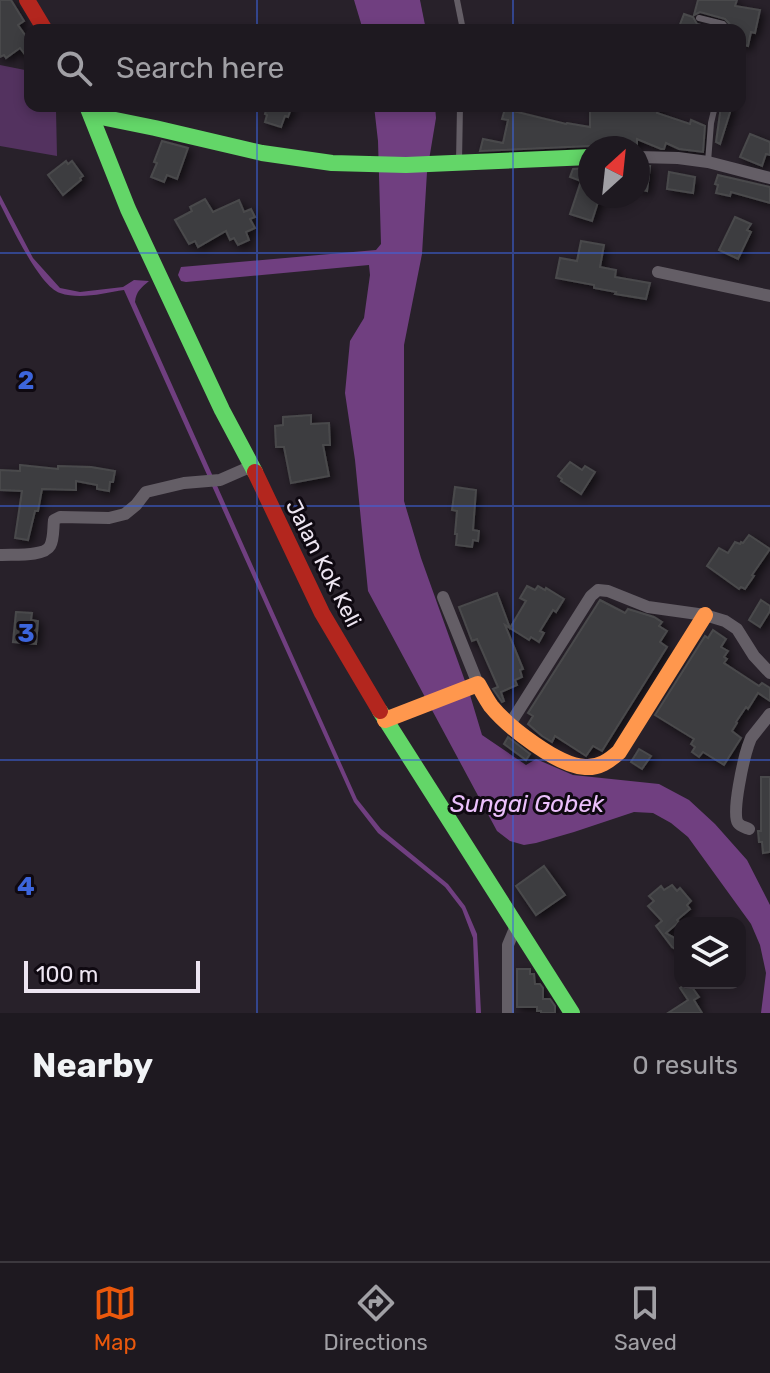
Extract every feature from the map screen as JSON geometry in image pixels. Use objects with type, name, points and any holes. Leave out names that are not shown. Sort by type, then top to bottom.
[{"type":"street","points":[[27,0],[41,24]]},
{"type":"street","name":"Jalan Kok Keli","points":[[90,112],[128,209],[322,613],[393,717],[516,926],[572,1013]]},
{"type":"street","points":[[96,112],[255,153],[297,159],[435,165],[578,157]]},
{"type":"street","points":[[650,157],[708,162],[770,178]]},
{"type":"street","points":[[658,272],[770,296]]},
{"type":"street","points":[[0,555],[47,550],[52,543],[54,520],[60,517],[109,518],[125,514],[146,492],[171,485],[220,480],[252,466]]},
{"type":"street","points":[[510,724],[594,592],[603,590],[648,607],[721,619],[733,626],[770,673]]},
{"type":"street","points":[[443,597],[473,686],[510,724],[540,748],[569,765],[586,767],[604,764],[619,752],[705,615]]},
{"type":"street","points":[[393,717],[473,686]]},
{"type":"street","points":[[749,829],[737,822],[735,803],[751,738],[770,714]]},
{"type":"street","points":[[508,1013],[508,945],[516,926]]},
{"type":"lane","points":[[457,0],[462,24]]},
{"type":"lane","points":[[699,18],[723,24]]},
{"type":"lane","points":[[459,162],[460,112]]},
{"type":"lane","points":[[708,162],[714,112]]},
{"type":"shaded area","points":[[0,65],[24,70],[24,112],[56,112],[57,156],[0,146]]},
{"type":"water","points":[[354,0],[420,0],[425,24],[361,24]]},
{"type":"water","name":"Sungai Gobek","points":[[375,112],[436,112],[427,172],[422,254],[404,345],[404,501],[482,735],[526,765],[536,759],[573,775],[659,784],[689,800],[715,824],[747,860],[770,905],[770,1013],[761,1013],[766,973],[760,945],[751,924],[688,837],[671,823],[653,813],[634,812],[524,845],[510,841],[497,831],[368,591],[345,393],[350,341],[364,318],[369,265],[186,282],[181,281],[178,275],[181,267],[376,250],[381,244]]},
{"type":"water","name":"Sungai Gobek","points":[[0,195],[33,258],[60,288],[80,292],[123,287],[134,280],[149,281],[138,292],[135,302],[357,799],[381,829],[448,884],[465,906],[477,934],[481,1013],[476,1013],[473,938],[462,909],[445,887],[378,833],[354,802],[124,290],[76,296],[52,288],[18,240],[0,204]]},
{"type":"building","points":[[0,0],[11,0],[24,21],[18,25],[24,34],[24,53],[20,48],[6,58],[4,55],[0,57]]},
{"type":"building","points":[[698,0],[737,0],[735,6],[760,10],[755,33],[751,32],[748,46],[746,24],[730,24],[725,19],[700,12],[694,15]]},
{"type":"building","points":[[684,14],[693,17],[697,24],[680,24]]},
{"type":"building","points":[[290,112],[281,127],[265,122],[265,114]]},
{"type":"building","points":[[504,112],[590,127],[590,112],[657,112],[705,126],[703,152],[679,149],[666,143],[661,149],[650,144],[650,136],[578,136],[578,147],[480,151],[483,139],[503,143],[508,120],[502,119]]},
{"type":"building","points":[[720,112],[730,112],[720,144],[716,142]]},
{"type":"building","points":[[750,134],[770,142],[770,155],[766,154],[762,166],[740,157]]},
{"type":"building","points":[[162,141],[188,148],[177,179],[167,175],[164,182],[151,177]]},
{"type":"building","points":[[66,161],[68,164],[72,161],[83,176],[63,195],[48,175]]},
{"type":"building","points":[[573,169],[578,169],[578,180],[570,177]]},
{"type":"building","points":[[669,172],[695,177],[693,193],[667,189]]},
{"type":"building","points":[[718,175],[770,187],[770,203],[731,192],[730,196],[716,193]]},
{"type":"building","points":[[578,190],[578,208],[596,208],[592,221],[570,214]]},
{"type":"building","points":[[205,199],[213,212],[239,200],[244,212],[251,209],[255,217],[250,219],[255,228],[246,232],[249,240],[238,245],[234,238],[230,240],[226,231],[198,247],[195,241],[189,244],[175,220]]},
{"type":"building","points":[[735,217],[751,224],[747,230],[751,232],[738,259],[719,250]]},
{"type":"building","points":[[581,241],[604,245],[600,267],[616,270],[615,277],[650,283],[646,299],[556,278],[560,258],[577,261]]},
{"type":"building","points":[[311,415],[311,424],[329,423],[330,445],[323,445],[329,476],[291,483],[284,447],[276,447],[275,426],[283,425],[283,417]]},
{"type":"building","points":[[570,462],[582,470],[585,466],[595,472],[581,494],[558,476]]},
{"type":"building","points":[[20,465],[58,469],[58,466],[91,467],[115,471],[109,491],[76,481],[76,490],[42,489],[28,540],[15,538],[22,491],[0,490],[0,470],[20,471]]},
{"type":"building","points":[[455,487],[476,490],[473,530],[479,531],[478,541],[473,540],[472,547],[456,545],[457,511],[452,510]]},
{"type":"building","points":[[749,535],[770,549],[745,589],[739,589],[707,566],[719,548],[728,553],[735,542],[743,543]]},
{"type":"building","points":[[527,586],[535,590],[538,586],[546,588],[564,599],[540,631],[544,633],[539,642],[531,637],[529,640],[505,625],[523,669],[520,670],[522,677],[515,680],[517,685],[501,692],[502,702],[493,689],[498,687],[477,639],[472,641],[459,607],[497,593],[510,628],[526,601],[520,598]]},
{"type":"building","points":[[600,600],[625,613],[628,609],[662,622],[659,626],[667,631],[660,642],[667,647],[602,751],[593,746],[586,756],[555,736],[552,742],[542,736],[528,724],[533,716],[528,713]]},
{"type":"building","points":[[761,600],[770,606],[770,611],[760,627],[749,620]]},
{"type":"building","points":[[16,612],[32,613],[31,620],[38,621],[36,644],[13,642]]},
{"type":"building","points":[[713,630],[726,639],[721,647],[728,651],[724,663],[759,686],[762,683],[770,688],[770,701],[758,693],[736,722],[732,731],[741,738],[724,765],[703,752],[699,757],[692,752],[694,739],[655,715],[705,636],[708,638]]},
{"type":"building","points":[[508,737],[530,754],[526,760],[504,744]]},
{"type":"building","points":[[639,749],[651,756],[642,769],[631,762]]},
{"type":"building","points":[[761,777],[770,777],[770,852],[763,853],[758,831],[761,831]]},
{"type":"building","points":[[544,866],[565,895],[536,915],[516,886]]},
{"type":"building","points":[[672,885],[677,891],[680,888],[691,901],[687,905],[690,909],[681,917],[674,917],[674,926],[666,933],[674,938],[674,948],[656,926],[662,921],[648,906],[654,901],[649,896],[661,886],[664,890]]},
{"type":"building","points":[[517,969],[530,969],[535,984],[543,988],[543,999],[550,999],[555,1013],[541,1013],[537,1007],[517,1007]]},
{"type":"building","points":[[681,989],[693,989],[699,997],[694,1000],[702,1013],[668,1013],[688,1000]]},
{"type":"traffic: fast","points":[[89,112],[128,209],[222,410],[255,472]]},
{"type":"traffic: fast","points":[[91,115],[262,153],[332,163],[406,165],[578,158]]},
{"type":"traffic: fast","points":[[380,711],[572,1013]]},
{"type":"traffic: slow","points":[[385,720],[478,684],[499,715],[534,744],[574,765],[599,765],[619,752],[705,615]]},
{"type":"traffic: jam","points":[[27,0],[41,24]]},
{"type":"traffic: jam","points":[[255,472],[322,613],[380,711]]}]
